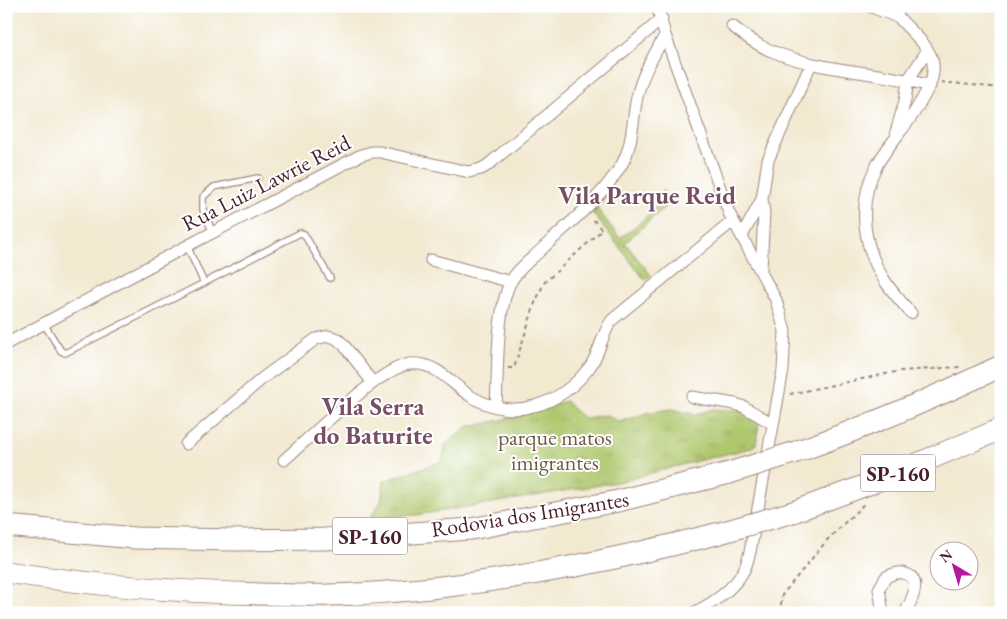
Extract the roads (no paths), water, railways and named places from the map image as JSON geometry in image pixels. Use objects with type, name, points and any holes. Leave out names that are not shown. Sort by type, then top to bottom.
[{"type":"highway","name":"Rodovia dos Imigrantes","points":[[6,526],[135,538],[232,540],[325,539],[472,529],[618,501],[729,474],[855,431],[915,406],[1001,366]]},
{"type":"highway","name":"SP-160","points":[[6,572],[130,587],[219,593],[329,595],[426,589],[519,577],[644,553],[720,534],[793,512],[901,472],[1001,430]]},
{"type":"street","points":[[657,6],[665,35],[733,221],[761,269],[776,300],[785,330],[784,356],[778,396],[750,552],[744,569],[729,589],[702,609],[693,613]]},
{"type":"street","points":[[869,6],[893,11],[923,44],[933,65],[930,84],[918,107],[892,140],[876,166],[868,184],[864,204],[864,221],[870,253],[887,284],[911,314]]},
{"type":"street","name":"Rua Luiz Lawrie Reid","points":[[6,344],[361,155],[372,152],[394,155],[469,172],[481,169],[662,20]]},
{"type":"street","points":[[732,26],[748,39],[774,52],[811,64],[930,84]]},
{"type":"street","points":[[496,407],[502,313],[511,282],[520,270],[585,209],[614,176],[623,162],[632,131],[642,78],[665,35]]},
{"type":"street","points":[[892,140],[904,106],[908,80],[927,51]]},
{"type":"street","points":[[761,269],[764,213],[762,199],[768,160],[811,64]]},
{"type":"street","points":[[742,236],[762,199]]},
{"type":"street","points":[[284,460],[373,382],[408,364],[427,366],[444,374],[472,397],[496,407],[508,410],[543,404],[563,393],[580,379],[591,366],[606,328],[612,320],[733,221]]},
{"type":"street","points":[[431,260],[511,282]]},
{"type":"street","points":[[186,444],[264,377],[316,339],[328,336],[336,338],[373,382]]},
{"type":"street","points":[[692,397],[740,406],[773,424]]},
{"type":"street","points":[[883,613],[879,589],[886,577],[899,573],[907,574],[915,582],[912,597],[905,613]]},
{"type":"lane","points":[[213,233],[203,210],[203,197],[214,188],[258,178]]},
{"type":"lane","points":[[44,324],[61,351],[65,352],[300,233],[304,234],[330,278]]},
{"type":"lane","points":[[187,246],[204,283]]},
{"type":"district","name":"Vila Parque Reid","points":[[647,195]]},
{"type":"district","name":"Vila Serra do Baturite","points":[[373,420]]},
{"type":"park label","name":"parque matos imigrantes","points":[[555,450]]}]
